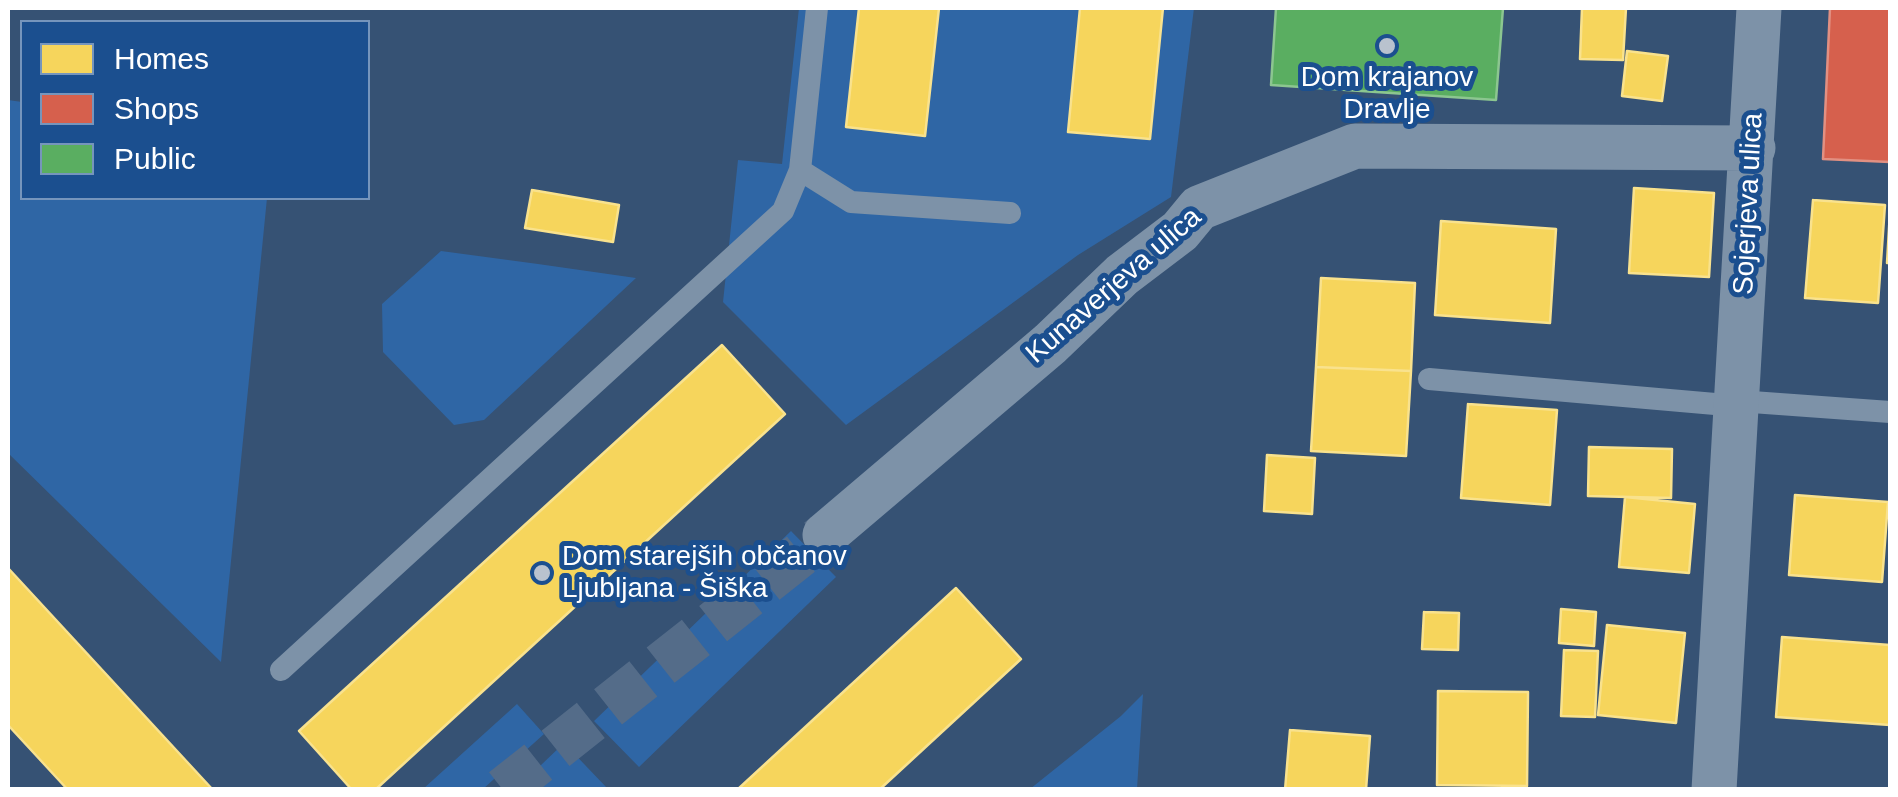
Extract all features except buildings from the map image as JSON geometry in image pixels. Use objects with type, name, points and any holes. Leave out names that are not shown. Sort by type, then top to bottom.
[{"type":"street","name":"Sojerjeva ulica","points":[[1714,790],[1759,8]]},
{"type":"street","name":"Kunaverjeva ulica","points":[[825,535],[1050,344],[1122,274],[1180,231],[1198,208],[1355,146],[1753,148]]},
{"type":"lane","points":[[282,670],[783,211],[800,170],[817,8]]},
{"type":"lane","points":[[800,170],[851,202],[1010,213]]},
{"type":"lane","points":[[1430,379],[1890,412]]},
{"type":"shaded area","points":[[799,8],[1194,8],[1171,197],[1078,255],[846,425],[723,302],[738,160],[782,164]]},
{"type":"shaded area","points":[[8,100],[20,102],[20,200],[267,200],[221,662],[8,453]]},
{"type":"shaded area","points":[[441,251],[636,278],[484,420],[454,425],[383,352],[382,304]]},
{"type":"shaded area","points":[[791,531],[836,577],[639,767],[594,721]]},
{"type":"shaded area","points":[[1143,694],[1137,789],[1030,789],[1121,716]]},
{"type":"shaded area","points":[[517,704],[544,734],[483,789],[423,789]]},
{"type":"shaded area","points":[[564,743],[607,788],[516,789]]},
{"type":"tunnel","points":[[503,790],[825,535]]},
{"type":"place","name":"Dom krajanov Dravlje","points":[[1387,46]]},
{"type":"place","name":"Dom starejših občanov Ljubljana - Šiška","points":[[542,573]]}]
